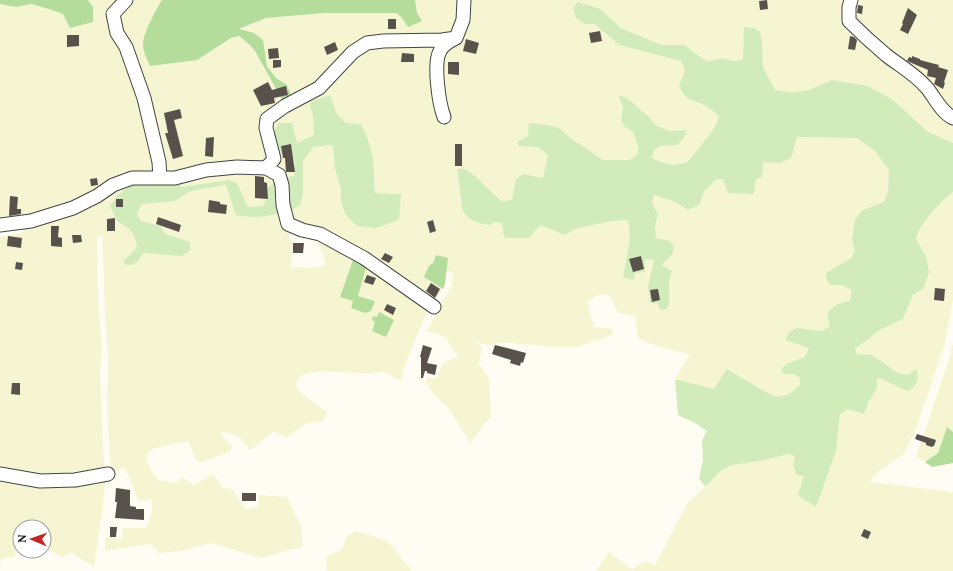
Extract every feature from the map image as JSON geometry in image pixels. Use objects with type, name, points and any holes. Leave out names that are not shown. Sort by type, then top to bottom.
[{"type":"street","points":[[126,0],[113,14],[117,33],[126,47],[144,98],[159,162],[160,178]]},
{"type":"street","points":[[444,117],[437,87],[438,57],[440,51],[447,43],[456,38],[463,20],[464,0]]},
{"type":"street","points":[[851,0],[849,7],[849,21],[886,55],[913,73],[927,88],[947,116],[953,118]]},
{"type":"street","points":[[266,168],[274,159],[266,128],[267,119],[285,106],[320,88],[353,52],[367,43],[383,40],[432,41],[456,38]]},
{"type":"street","points":[[0,225],[31,221],[73,208],[113,186],[132,178],[175,178],[206,170],[237,167],[266,168],[279,175],[282,185],[283,205],[288,224],[302,230],[320,234],[364,258],[434,306]]},
{"type":"street","points":[[0,474],[40,481],[75,480],[108,474]]},
{"type":"green space","points":[[0,0],[88,0],[93,7],[93,22],[70,28],[63,14],[31,4],[16,7],[0,4]]},
{"type":"green space","points":[[88,0],[162,0],[149,26],[197,60],[231,38],[239,36],[255,51],[286,107],[287,85],[276,78],[267,66],[263,40],[239,30],[266,18],[325,13],[379,12],[397,13],[402,18],[417,13],[415,0],[953,0],[953,143],[928,132],[892,99],[868,86],[832,80],[809,90],[792,92],[775,90],[763,67],[762,43],[754,28],[744,27],[743,59],[737,62],[716,59],[708,62],[684,45],[661,45],[621,28],[600,9],[585,24],[593,24],[619,45],[681,61],[685,70],[679,86],[691,101],[707,106],[719,116],[718,124],[694,155],[681,164],[671,164],[652,159],[654,150],[660,146],[677,145],[686,130],[670,131],[657,126],[627,98],[618,96],[623,107],[621,120],[625,127],[633,132],[638,147],[638,154],[630,160],[603,160],[572,139],[559,128],[529,123],[528,136],[518,141],[518,146],[537,147],[548,155],[543,178],[523,174],[516,179],[512,200],[501,201],[466,169],[457,169],[460,201],[463,213],[470,219],[484,224],[491,225],[493,222],[503,223],[502,230],[506,238],[529,238],[540,225],[565,235],[574,229],[611,221],[628,220],[630,238],[623,277],[635,273],[645,259],[655,260],[652,272],[650,303],[658,303],[669,282],[672,271],[660,265],[672,255],[670,241],[656,238],[655,226],[658,214],[652,203],[654,195],[676,202],[689,210],[699,205],[704,192],[715,180],[762,177],[763,162],[780,163],[797,137],[857,138],[875,151],[889,170],[888,192],[884,202],[862,211],[852,240],[855,249],[851,258],[826,273],[831,285],[842,285],[853,290],[850,300],[836,305],[827,313],[830,326],[822,331],[797,328],[789,332],[786,340],[809,348],[805,357],[786,364],[793,374],[799,377],[800,383],[795,391],[781,397],[773,396],[728,369],[714,389],[675,379],[689,355],[648,343],[638,338],[635,316],[618,313],[610,295],[597,295],[587,302],[594,327],[613,330],[612,335],[578,347],[555,347],[512,343],[489,345],[481,344],[474,340],[482,347],[479,364],[489,379],[491,415],[470,443],[448,407],[436,397],[426,383],[427,377],[436,379],[443,363],[458,356],[445,337],[427,331],[452,283],[453,272],[447,271],[448,258],[434,258],[433,264],[424,277],[443,289],[433,303],[356,251],[340,297],[353,301],[365,313],[371,311],[375,301],[358,296],[367,264],[428,309],[405,364],[401,381],[382,371],[371,374],[325,371],[304,374],[298,378],[296,386],[300,392],[327,412],[323,421],[306,423],[286,438],[273,432],[250,450],[239,436],[223,432],[221,435],[232,446],[229,452],[202,462],[197,461],[188,441],[152,449],[146,458],[152,472],[158,480],[176,483],[181,477],[194,485],[213,474],[223,488],[232,489],[246,509],[258,508],[259,495],[287,497],[302,529],[302,547],[261,558],[211,543],[182,551],[159,553],[149,544],[105,551],[106,537],[121,539],[123,528],[146,528],[152,511],[151,499],[139,501],[125,468],[111,472],[107,412],[108,358],[102,237],[97,237],[98,299],[102,350],[100,369],[101,404],[105,485],[94,566],[82,560],[72,552],[62,557],[52,551],[52,519],[12,519],[12,557],[4,558],[0,563],[0,237],[22,233],[23,227],[0,231],[0,4],[16,7],[31,4],[63,14],[92,7]],"holes":[[[330,95],[337,114],[346,123],[361,124],[373,157],[375,193],[401,194],[341,201],[341,189],[335,169],[333,147],[331,145],[313,147],[303,161],[303,175],[261,217],[230,197],[226,185],[189,192],[175,201],[142,204],[137,214],[141,221],[160,226],[166,234],[177,237],[181,256],[143,253],[138,261],[124,260],[134,251],[137,246],[134,235],[111,206],[118,195],[148,172],[181,187],[229,180],[237,183],[248,207],[263,206],[282,179],[294,176],[295,162],[291,153],[276,153],[314,135],[313,116],[309,102]],[[292,232],[310,237],[316,241],[323,253],[325,265],[312,268],[291,267],[293,244],[289,239]],[[373,316],[377,317],[386,337],[372,331],[375,322],[372,320]]]},
{"type":"green space","points":[[162,0],[415,0],[417,13],[422,21],[408,27],[397,13],[325,13],[266,18],[239,29],[254,33],[263,40],[267,66],[276,78],[287,85],[292,98],[286,107],[255,51],[239,36],[231,38],[197,60],[150,66],[145,55],[143,44],[150,22]]},
{"type":"green space","points":[[578,2],[600,9],[621,28],[661,45],[684,45],[708,62],[720,59],[735,61],[743,59],[744,27],[754,28],[760,32],[763,67],[775,90],[792,92],[809,90],[832,80],[868,86],[892,99],[928,132],[953,143],[953,192],[925,220],[916,239],[926,256],[929,272],[923,289],[913,295],[903,319],[880,330],[855,349],[857,354],[872,355],[898,373],[908,375],[916,369],[917,381],[909,391],[877,378],[877,388],[869,401],[864,414],[848,409],[840,414],[836,451],[816,507],[798,495],[804,476],[797,475],[793,466],[795,456],[788,454],[765,460],[732,465],[721,471],[705,487],[699,478],[703,460],[702,440],[707,431],[695,423],[678,415],[675,379],[714,389],[727,369],[773,396],[785,395],[795,390],[800,384],[799,377],[793,374],[784,374],[781,370],[786,364],[805,357],[809,348],[785,340],[789,332],[797,328],[822,331],[830,326],[827,313],[836,305],[850,300],[852,290],[842,285],[831,285],[827,281],[826,273],[851,258],[855,250],[852,240],[855,220],[861,211],[884,202],[888,192],[889,170],[875,151],[857,138],[797,137],[791,158],[780,163],[763,162],[762,177],[756,179],[754,194],[728,193],[723,179],[715,180],[704,192],[699,205],[688,210],[676,202],[654,195],[652,203],[658,214],[655,226],[656,238],[670,241],[674,247],[672,255],[661,265],[672,271],[669,282],[669,304],[668,308],[663,310],[659,309],[658,303],[650,303],[648,287],[654,260],[645,259],[645,272],[635,273],[633,280],[623,277],[630,238],[628,220],[611,221],[575,229],[565,235],[540,225],[529,238],[505,238],[502,223],[493,222],[491,225],[482,224],[470,219],[464,213],[462,209],[457,169],[466,169],[501,201],[512,200],[516,179],[523,174],[543,178],[548,155],[537,147],[518,146],[518,141],[528,136],[529,123],[559,128],[572,139],[603,160],[630,160],[638,154],[638,147],[633,132],[625,127],[621,120],[623,107],[618,95],[627,98],[657,126],[670,131],[687,130],[684,138],[677,145],[660,146],[654,150],[652,158],[666,163],[677,164],[686,162],[691,158],[711,133],[718,121],[719,116],[706,106],[690,100],[684,95],[679,86],[685,70],[681,61],[619,45],[594,24],[585,24],[576,18],[573,8]]},
{"type":"green space","points":[[330,95],[337,114],[346,123],[361,124],[367,137],[373,157],[375,193],[401,194],[399,220],[376,228],[357,226],[345,213],[341,201],[341,189],[335,169],[333,147],[331,145],[313,147],[303,161],[303,193],[300,206],[269,216],[252,217],[236,215],[226,185],[189,192],[175,201],[142,204],[137,214],[141,221],[160,226],[166,234],[190,242],[190,251],[181,256],[143,253],[138,261],[132,265],[124,264],[124,260],[134,251],[137,246],[134,235],[128,228],[117,221],[110,206],[118,195],[148,172],[155,170],[175,172],[181,187],[229,180],[237,183],[248,207],[263,206],[268,197],[268,187],[282,178],[294,176],[295,162],[291,153],[276,153],[273,134],[278,123],[292,123],[297,143],[314,135],[313,116],[309,102]]},
{"type":"green space","points":[[953,192],[953,300],[945,343],[915,432],[903,455],[879,471],[870,482],[953,492],[953,571],[596,571],[609,552],[632,569],[645,561],[655,565],[687,504],[721,471],[732,465],[765,460],[788,454],[795,456],[805,476],[798,495],[817,507],[840,414],[848,409],[864,414],[869,401],[877,388],[877,378],[885,380],[908,375],[898,373],[872,355],[857,354],[855,349],[880,330],[903,319],[913,295],[923,289],[926,256],[916,239],[917,231],[930,214]]},
{"type":"green space","points":[[436,255],[448,258],[443,289],[424,277]]},
{"type":"green space","points":[[354,257],[367,264],[358,296],[375,301],[371,311],[365,313],[351,308],[353,301],[340,297]]},
{"type":"green space","points":[[379,312],[394,320],[386,337],[372,331],[375,322],[372,320],[373,316],[377,317]]},
{"type":"green space","points":[[953,342],[953,432],[947,427],[938,453],[925,462],[916,457],[950,356]]},
{"type":"green space","points":[[947,427],[953,432],[953,463],[932,467],[925,462],[938,453]]},
{"type":"green space","points":[[356,531],[388,541],[412,571],[325,571],[327,569],[326,557],[342,549],[347,536]]},
{"type":"building","points":[[767,0],[768,9],[760,10],[759,1]]},
{"type":"building","points":[[858,5],[863,6],[862,14],[857,13]]},
{"type":"building","points":[[908,8],[917,15],[908,34],[900,30]]},
{"type":"building","points":[[388,19],[396,19],[396,29],[388,29]]},
{"type":"building","points":[[600,31],[602,41],[591,43],[589,33]]},
{"type":"building","points":[[67,35],[79,35],[79,46],[67,47]]},
{"type":"building","points":[[850,36],[857,40],[855,50],[848,49]]},
{"type":"building","points":[[466,39],[479,43],[476,54],[463,51]]},
{"type":"building","points":[[335,42],[338,50],[327,55],[324,47]]},
{"type":"building","points":[[278,48],[279,58],[269,59],[268,49]]},
{"type":"building","points":[[402,53],[414,54],[414,62],[401,62]]},
{"type":"building","points":[[912,56],[920,60],[939,65],[938,67],[948,70],[943,89],[934,84],[936,78],[927,76],[928,70],[907,61],[909,57],[912,58]]},
{"type":"building","points":[[273,60],[281,60],[281,67],[273,68]]},
{"type":"building","points":[[448,62],[459,62],[459,75],[448,74]]},
{"type":"building","points":[[268,82],[272,90],[286,86],[288,95],[274,98],[275,103],[261,106],[253,90]]},
{"type":"building","points":[[180,109],[182,118],[174,120],[183,156],[173,159],[165,133],[168,133],[164,113]]},
{"type":"building","points":[[214,137],[213,157],[205,156],[206,138]]},
{"type":"building","points":[[291,144],[295,172],[286,172],[285,158],[283,158],[281,146]]},
{"type":"building","points":[[455,144],[462,144],[462,166],[455,166]]},
{"type":"building","points":[[255,176],[264,177],[264,182],[267,183],[268,199],[255,198]]},
{"type":"building","points":[[97,178],[98,185],[91,186],[90,179]]},
{"type":"building","points":[[10,196],[18,197],[17,209],[21,209],[21,214],[9,216]]},
{"type":"building","points":[[116,199],[123,199],[123,207],[116,207]]},
{"type":"building","points":[[209,200],[227,205],[226,214],[208,212]]},
{"type":"building","points":[[158,217],[181,225],[179,232],[156,224]]},
{"type":"building","points":[[115,218],[115,231],[107,231],[107,219]]},
{"type":"building","points":[[433,220],[436,231],[430,233],[427,222]]},
{"type":"building","points":[[51,226],[59,226],[58,237],[62,238],[62,247],[51,246]]},
{"type":"building","points":[[72,235],[81,235],[82,242],[73,243]]},
{"type":"building","points":[[8,236],[22,238],[21,248],[7,246]]},
{"type":"building","points":[[293,243],[304,243],[303,253],[293,253]]},
{"type":"building","points":[[385,253],[393,257],[389,263],[381,259]]},
{"type":"building","points":[[641,256],[644,269],[633,272],[629,259]]},
{"type":"building","points":[[16,262],[23,263],[22,270],[15,269]]},
{"type":"building","points":[[367,275],[376,278],[373,285],[364,282]]},
{"type":"building","points":[[431,283],[440,289],[435,298],[426,291]]},
{"type":"building","points":[[935,288],[945,289],[944,301],[934,300]]},
{"type":"building","points":[[658,289],[660,300],[652,302],[650,290]]},
{"type":"building","points":[[387,304],[396,308],[393,315],[384,310]]},
{"type":"building","points":[[423,345],[432,348],[427,363],[437,365],[435,375],[425,371],[423,378],[421,378],[420,357]]},
{"type":"building","points":[[495,345],[526,353],[523,363],[521,362],[520,366],[510,363],[511,360],[492,354]]},
{"type":"building","points":[[12,383],[20,383],[20,395],[11,394]]},
{"type":"building","points":[[917,434],[936,440],[934,446],[932,447],[926,445],[926,443],[915,439]]},
{"type":"building","points":[[116,488],[130,490],[130,506],[136,507],[136,509],[144,509],[144,520],[115,518],[117,502],[115,502]]},
{"type":"building","points":[[242,493],[256,493],[256,501],[242,501]]},
{"type":"building","points":[[110,527],[117,527],[116,537],[110,537]]},
{"type":"building","points":[[864,529],[871,532],[868,539],[861,536]]}]
